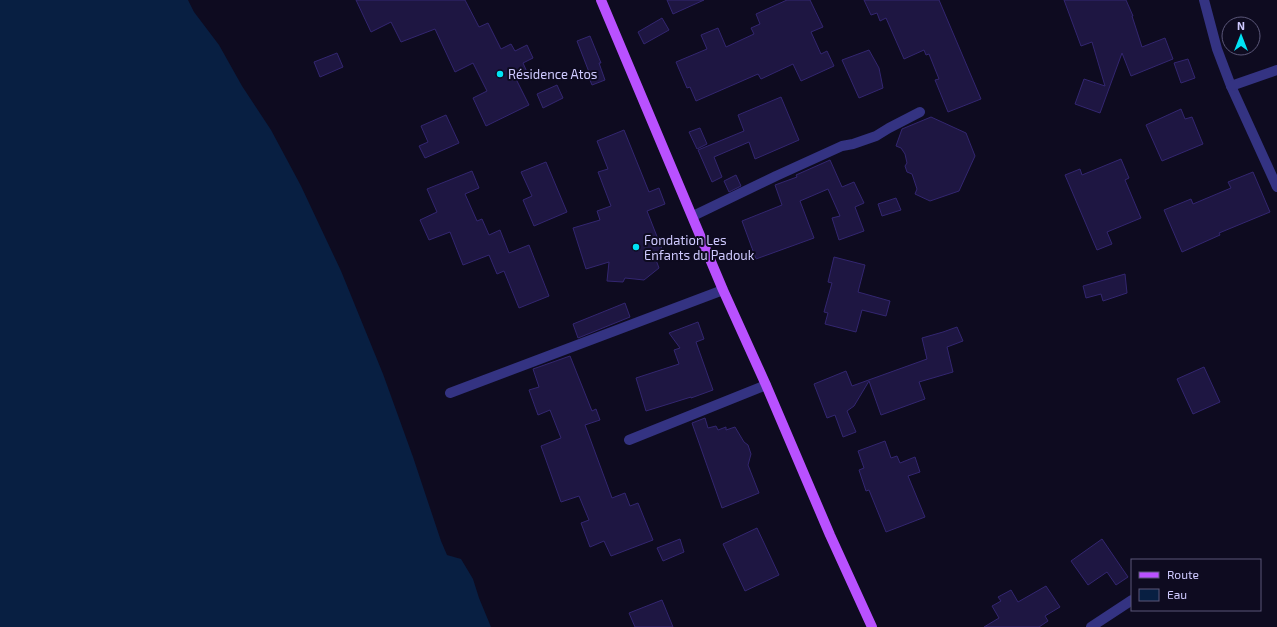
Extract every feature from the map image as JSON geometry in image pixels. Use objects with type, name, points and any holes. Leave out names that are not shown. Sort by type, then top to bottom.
[{"type":"main road","points":[[601,0],[723,290],[766,385],[830,535],[872,627]]},
{"type":"street","points":[[1204,0],[1217,49],[1230,86],[1277,187]]},
{"type":"street","points":[[1230,86],[1277,70]]},
{"type":"street","points":[[693,216],[842,146],[876,136],[920,112]]},
{"type":"street","points":[[450,393],[723,290]]},
{"type":"street","points":[[629,440],[766,385]]},
{"type":"street","points":[[1091,627],[1131,601]]},
{"type":"water","points":[[0,0],[188,0],[194,12],[219,45],[242,86],[271,130],[301,186],[341,271],[383,374],[447,555],[461,559],[473,579],[491,627],[0,627]]},
{"type":"building","points":[[356,0],[465,0],[479,27],[488,23],[501,49],[511,44],[515,51],[527,45],[533,58],[523,63],[527,72],[515,77],[529,105],[486,126],[473,98],[487,91],[473,63],[455,72],[435,29],[401,42],[391,22],[371,32]]},
{"type":"building","points":[[667,0],[704,0],[673,14]]},
{"type":"building","points":[[787,0],[810,0],[823,27],[811,32],[821,54],[827,51],[834,66],[801,81],[793,64],[761,79],[758,74],[696,101],[690,87],[687,88],[676,62],[707,49],[701,35],[718,28],[726,47],[754,34],[751,28],[760,24],[756,14]]},
{"type":"building","points":[[864,0],[939,0],[981,99],[948,112],[935,80],[939,79],[929,54],[926,55],[924,50],[904,59],[886,18],[880,21],[877,13],[871,15]]},
{"type":"building","points":[[1064,0],[1126,0],[1133,16],[1142,47],[1165,38],[1173,59],[1131,76],[1122,53],[1100,113],[1075,104],[1084,79],[1105,86],[1092,42],[1081,46]]},
{"type":"building","points":[[662,18],[669,30],[644,44],[638,32]]},
{"type":"building","points":[[590,36],[601,63],[599,63],[605,80],[592,85],[587,73],[589,72],[577,41]]},
{"type":"building","points":[[869,50],[879,68],[883,88],[859,98],[842,60]]},
{"type":"building","points":[[337,53],[343,67],[320,77],[314,62]]},
{"type":"building","points":[[1188,59],[1195,78],[1181,83],[1174,63]]},
{"type":"building","points":[[557,85],[563,98],[543,108],[537,94]]},
{"type":"building","points":[[781,97],[799,140],[755,159],[749,142],[714,157],[722,177],[712,182],[698,150],[744,131],[738,115]]},
{"type":"building","points":[[1181,109],[1185,119],[1192,117],[1203,144],[1162,161],[1146,125]]},
{"type":"building","points":[[446,115],[459,143],[425,158],[419,146],[428,142],[421,126]]},
{"type":"building","points":[[931,117],[966,133],[975,156],[959,191],[930,201],[915,194],[917,189],[912,174],[907,172],[905,166],[907,163],[905,154],[901,148],[896,146],[902,129]]},
{"type":"building","points":[[700,128],[707,144],[697,149],[689,132]]},
{"type":"building","points":[[624,130],[649,192],[659,188],[665,204],[647,211],[665,257],[656,260],[659,268],[644,280],[625,278],[623,282],[607,281],[609,262],[586,269],[573,228],[600,220],[597,211],[611,206],[598,172],[608,169],[597,141]]},
{"type":"building","points":[[1121,159],[1129,178],[1125,180],[1141,218],[1107,232],[1112,244],[1097,250],[1065,175],[1080,169],[1082,175]]},
{"type":"building","points":[[830,160],[842,187],[854,182],[864,203],[855,207],[864,231],[839,240],[832,218],[840,216],[828,189],[800,201],[814,238],[756,259],[742,221],[782,205],[775,185],[797,177],[796,175]]},
{"type":"building","points":[[546,162],[567,212],[534,226],[523,200],[532,196],[521,172]]},
{"type":"building","points":[[472,171],[479,188],[465,194],[477,221],[482,219],[489,235],[500,230],[509,253],[529,245],[549,296],[519,308],[504,271],[497,274],[489,255],[463,265],[450,232],[429,240],[420,220],[437,212],[427,189]]},
{"type":"building","points":[[1253,172],[1270,212],[1219,233],[1220,235],[1182,252],[1164,210],[1191,199],[1193,204],[1231,188],[1228,182]]},
{"type":"building","points":[[736,175],[741,186],[729,192],[724,181]]},
{"type":"building","points":[[896,198],[901,210],[882,216],[878,204]]},
{"type":"building","points":[[834,257],[865,265],[858,292],[890,301],[886,316],[862,310],[856,332],[825,324],[828,313],[824,312],[832,283],[828,282]]},
{"type":"building","points":[[1125,274],[1127,293],[1103,301],[1101,294],[1086,298],[1083,286]]},
{"type":"building","points":[[625,303],[630,317],[578,338],[573,324]]},
{"type":"building","points":[[698,322],[704,339],[696,342],[713,390],[646,411],[636,378],[679,364],[674,350],[680,348],[669,333]]},
{"type":"building","points":[[957,327],[963,341],[947,347],[953,372],[919,382],[925,399],[881,415],[869,381],[854,406],[847,411],[856,432],[843,437],[835,415],[827,418],[814,384],[846,371],[852,386],[927,359],[922,338]]},
{"type":"building","points":[[570,356],[592,411],[596,409],[600,420],[585,425],[612,498],[625,493],[630,506],[638,503],[653,540],[611,556],[604,541],[590,547],[581,523],[589,520],[579,496],[561,502],[541,446],[561,438],[550,410],[538,415],[529,390],[539,387],[533,369]]},
{"type":"building","points":[[1204,367],[1220,402],[1193,414],[1177,379]]},
{"type":"building","points":[[705,418],[708,428],[716,426],[718,430],[726,427],[726,430],[735,427],[744,442],[748,445],[751,454],[748,465],[759,493],[722,508],[692,423]]},
{"type":"building","points":[[885,441],[891,458],[897,456],[900,463],[915,457],[920,472],[908,476],[925,517],[886,532],[869,490],[866,491],[859,470],[864,468],[858,451]]},
{"type":"building","points":[[757,528],[779,575],[745,591],[723,544]]},
{"type":"building","points":[[680,539],[684,552],[663,561],[657,548]]},
{"type":"building","points":[[1102,539],[1128,577],[1116,585],[1107,572],[1088,585],[1071,561]]},
{"type":"building","points":[[1046,586],[1060,607],[1045,616],[1048,621],[1039,627],[984,627],[999,618],[992,606],[1001,601],[998,597],[1011,590],[1018,602]]},
{"type":"building","points":[[662,600],[673,627],[635,627],[629,613]]},
{"type":"place","name":"Résidence Atos","points":[[500,74]]},
{"type":"place","name":"Fondation Les Enfants du Padouk","points":[[636,247]]}]
